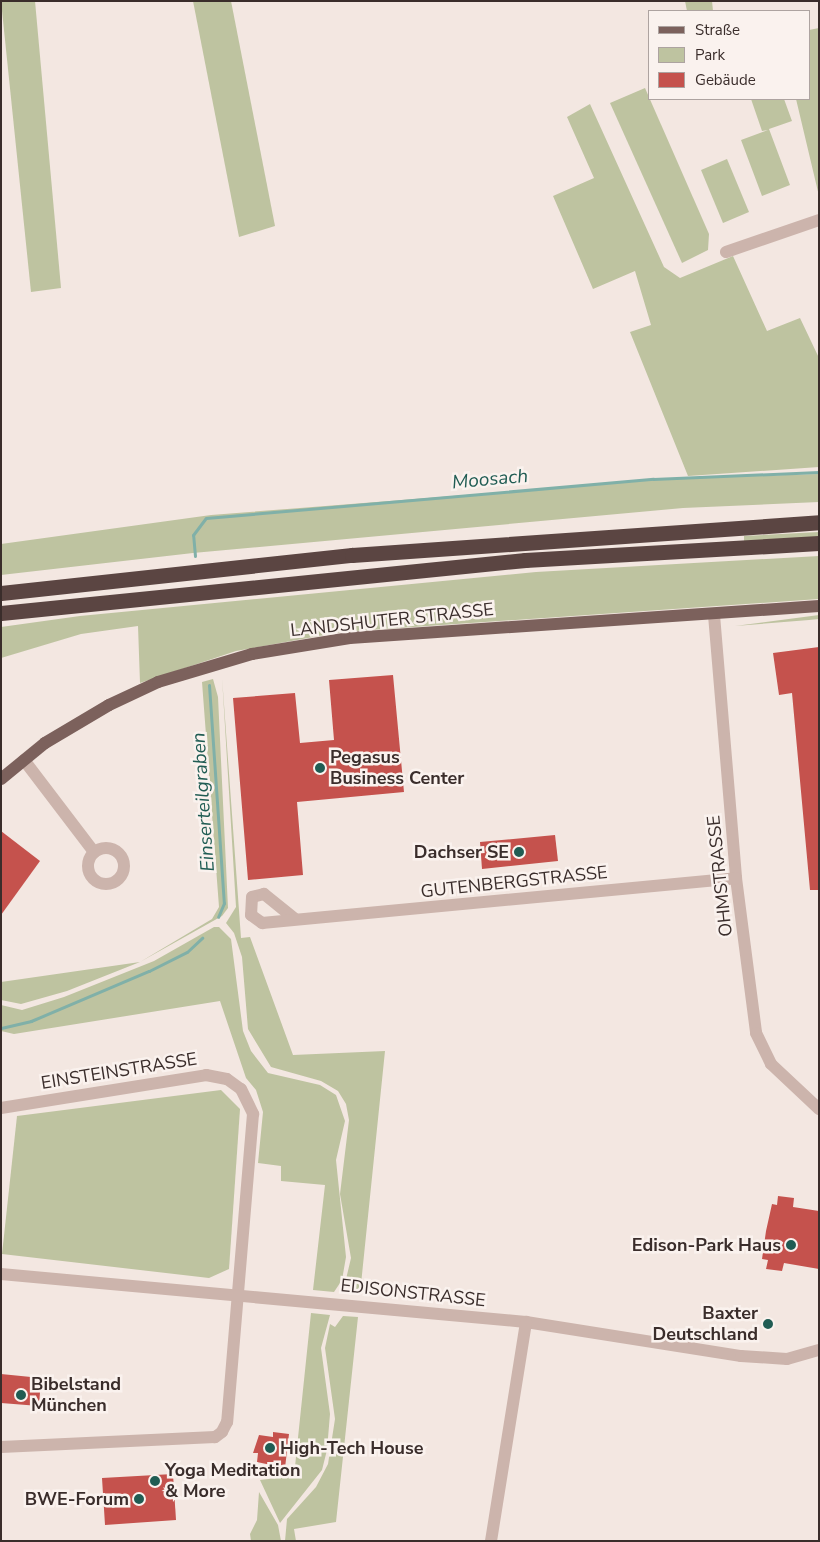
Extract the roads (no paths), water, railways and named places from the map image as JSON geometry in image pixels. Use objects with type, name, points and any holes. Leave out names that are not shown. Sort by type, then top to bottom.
[{"type":"highway","points":[[1,593],[352,555],[819,522]]},
{"type":"highway","points":[[1,613],[525,560],[819,543]]},
{"type":"main road","name":"LANDSHUTER STRASSE","points":[[1,779],[69,728],[134,694],[209,665],[252,654],[350,638],[714,615],[819,606]]},
{"type":"street","points":[[726,252],[819,220]]},
{"type":"street","name":"OHMSTRASSE","points":[[714,615],[736,878],[756,1033],[771,1064],[819,1109]]},
{"type":"street","points":[[24,760],[94,852]]},
{"type":"street","name":"GUTENBERGSTRASSE","points":[[295,919],[736,878]]},
{"type":"street","name":"EINSTEINSTRASSE","points":[[1,1108],[206,1075],[227,1079],[241,1089],[253,1114],[227,1422],[215,1437],[1,1446]]},
{"type":"street","name":"EDISONSTRASSE","points":[[1,1274],[238,1294],[526,1322],[741,1356],[787,1359],[819,1350]]},
{"type":"street","points":[[491,1541],[526,1322]]},
{"type":"waterway","name":"Moosach","points":[[195,556],[193,535],[206,518],[653,479],[819,472]]},
{"type":"waterway","name":"Einserteilgraben","points":[[209,685],[224,903],[218,917]]},
{"type":"waterway","name":"Einserteilgraben","points":[[1,1028],[31,1021],[149,971],[187,952],[202,938]]},
{"type":"place","name":"Pegasus Business Center","points":[[320,768]]},
{"type":"place","name":"Dachser SE","points":[[519,852]]},
{"type":"place","name":"Edison-Park Haus","points":[[791,1245]]},
{"type":"place","name":"Baxter Deutschland","points":[[768,1324]]},
{"type":"place","name":"Bibelstand München","points":[[21,1395]]},
{"type":"place","name":"High-Tech House","points":[[270,1448]]},
{"type":"place","name":"Yoga Meditation & More","points":[[155,1481]]},
{"type":"place","name":"BWE-Forum","points":[[139,1499]]}]
